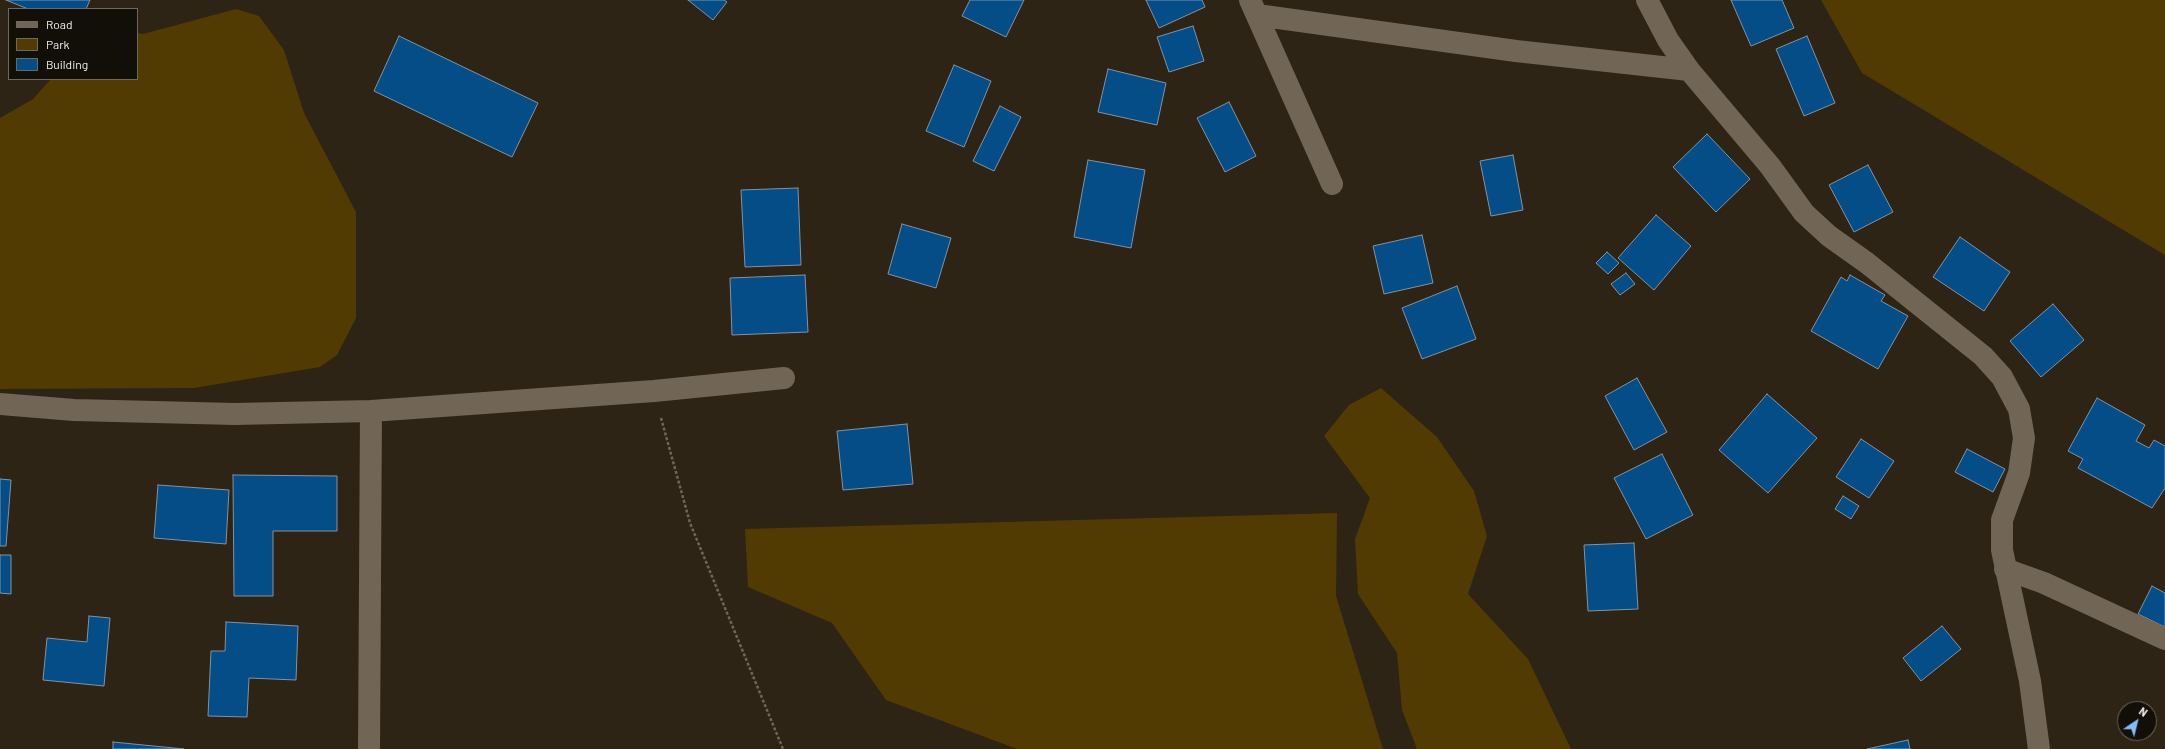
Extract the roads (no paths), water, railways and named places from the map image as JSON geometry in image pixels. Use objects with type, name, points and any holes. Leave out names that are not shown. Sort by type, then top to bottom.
[{"type":"street","points":[[1647,0],[1668,40],[1689,70],[1770,166],[1804,213],[1829,236],[1867,263],[1983,356],[2002,377],[2019,409],[2024,438],[2019,473],[2002,520],[2005,569],[2030,681],[2039,749]]},
{"type":"street","points":[[1254,7],[1516,51],[1689,70]]},
{"type":"street","points":[[1254,7],[1332,184]]},
{"type":"street","points":[[0,404],[74,410],[235,414],[371,411],[654,391],[784,378]]},
{"type":"street","points":[[369,749],[371,411]]},
{"type":"street","points":[[2005,569],[2044,583],[2165,639]]}]
